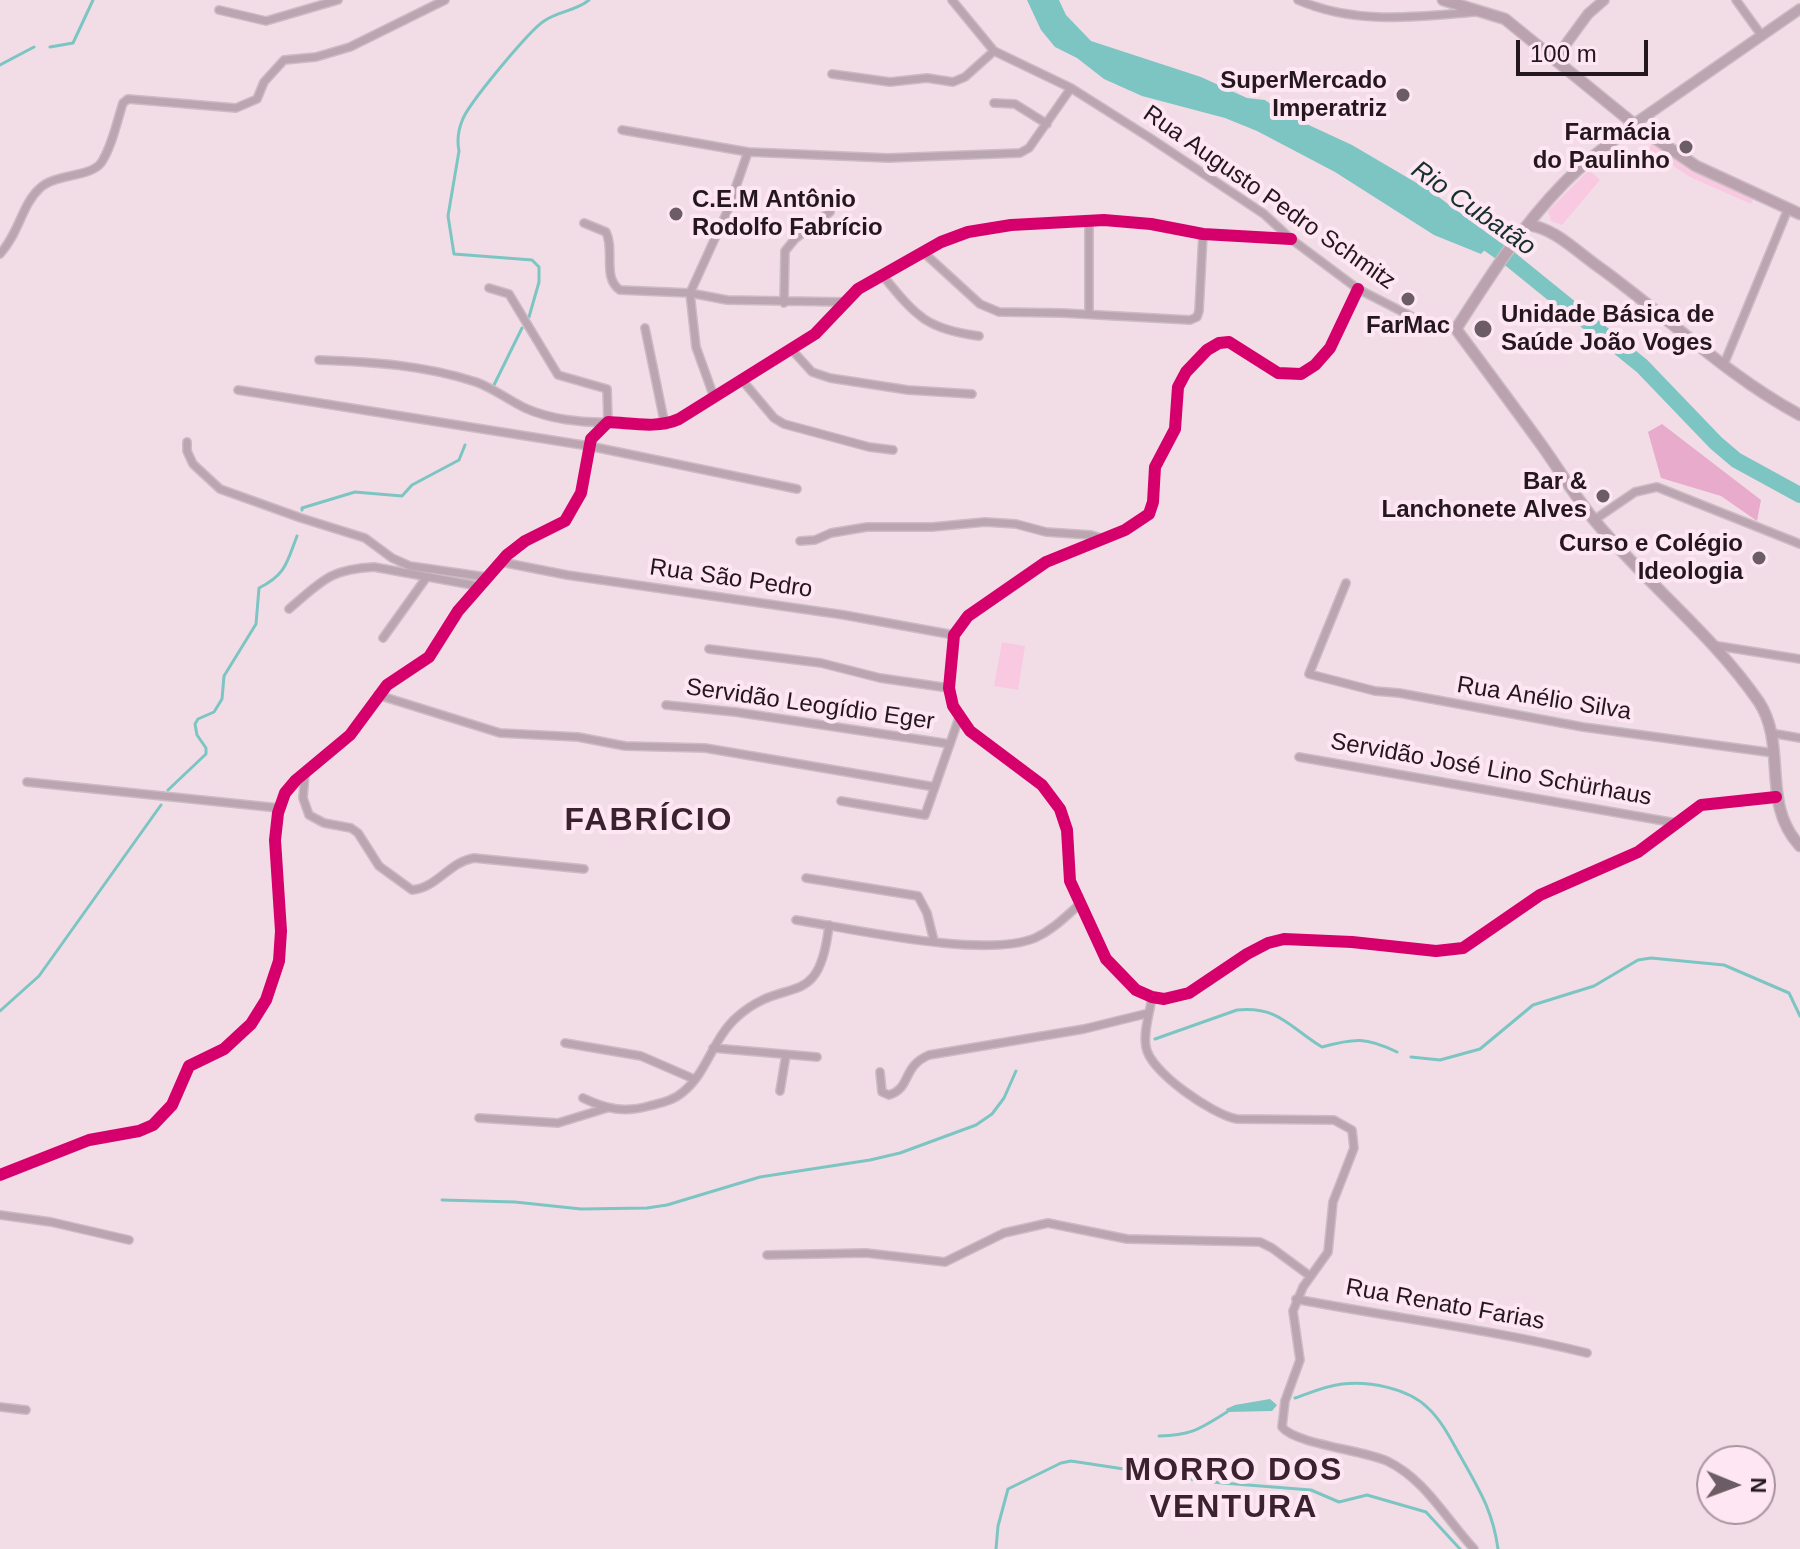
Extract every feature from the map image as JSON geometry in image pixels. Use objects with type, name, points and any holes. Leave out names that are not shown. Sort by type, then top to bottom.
[{"type":"main road","points":[[1443,0],[1505,19],[1634,124],[1696,166],[1800,214]]},
{"type":"main road","points":[[1634,124],[1575,173],[1539,211],[1486,281],[1456,329],[1594,520],[1710,645],[1758,702],[1771,733],[1776,797],[1784,823],[1800,846]]},
{"type":"main road","points":[[1539,211],[1547,230]]},
{"type":"main road","points":[[1526,228],[1547,230],[1627,287],[1757,390],[1800,415]]},
{"type":"street","points":[[219,10],[266,21],[338,0]]},
{"type":"street","points":[[0,254],[16,233],[31,198],[41,187],[61,177],[91,170],[101,163],[123,103],[128,99],[236,108],[247,105],[257,99],[264,82],[284,60],[316,57],[350,47],[445,0]]},
{"type":"street","name":"Rua Augusto Pedro Schmitz","points":[[952,0],[994,51],[1071,88],[1264,214],[1291,239],[1358,289],[1436,329],[1456,329]]},
{"type":"street","points":[[1298,0],[1330,11],[1376,18],[1477,12]]},
{"type":"street","points":[[1555,59],[1588,14],[1604,0]]},
{"type":"street","points":[[1736,0],[1762,36]]},
{"type":"street","points":[[1634,124],[1800,9]]},
{"type":"street","points":[[832,74],[890,82],[927,78],[953,82],[963,79],[994,51]]},
{"type":"street","points":[[622,130],[748,152],[888,158],[1020,153],[1029,148],[1071,88]]},
{"type":"street","points":[[994,103],[1015,104],[1047,124]]},
{"type":"street","points":[[714,397],[696,347],[690,293],[727,212],[748,152]]},
{"type":"street","points":[[1724,364],[1788,209]]},
{"type":"street","points":[[784,303],[785,251],[795,239],[830,212]]},
{"type":"street","points":[[319,360],[382,362],[430,369],[482,385],[539,413],[589,423],[665,425],[815,334],[858,289],[951,238],[996,226],[1089,220],[1139,222],[1203,234],[1291,239]]},
{"type":"street","points":[[1089,220],[1089,314]]},
{"type":"street","points":[[584,223],[606,232],[611,242],[610,277],[612,285],[620,290],[690,293],[727,300],[845,302]]},
{"type":"street","points":[[923,252],[980,304],[999,312],[1195,319],[1199,311],[1203,234]]},
{"type":"street","points":[[883,276],[903,301],[926,322],[948,331],[979,336]]},
{"type":"street","points":[[489,288],[509,294],[558,375],[607,389],[608,422]]},
{"type":"street","points":[[1358,289],[1330,348],[1315,365],[1301,374],[1278,373],[1229,342],[1219,343],[1207,350],[1186,372],[1178,387],[1175,429],[1155,467],[1153,502],[1149,514],[1125,530],[1046,562],[968,616],[954,635],[949,688],[959,718],[970,731],[1042,785],[1055,802],[1066,823],[1068,876],[1106,959],[1136,990],[1164,999],[1189,993],[1247,954],[1284,939],[1340,941],[1436,951],[1463,948],[1525,903],[1627,858],[1649,845],[1701,805],[1776,797]]},
{"type":"street","points":[[645,328],[665,425]]},
{"type":"street","points":[[792,350],[812,372],[830,378],[908,390],[972,394]]},
{"type":"street","points":[[742,380],[774,418],[784,424],[869,447],[893,450]]},
{"type":"street","points":[[238,390],[589,446],[797,489]]},
{"type":"street","points":[[0,1175],[89,1140],[139,1131],[153,1125],[172,1105],[189,1066],[224,1049],[251,1024],[266,1000],[279,961],[281,931],[275,840],[279,808],[289,788],[350,735],[392,680],[429,657],[458,611],[501,562],[521,543],[555,528],[569,516],[582,489],[594,433],[608,422]]},
{"type":"street","points":[[187,442],[193,464],[212,485],[220,489],[365,538],[392,558],[410,566],[486,577]]},
{"type":"street","points":[[1594,520],[1635,492],[1657,487],[1800,544]]},
{"type":"street","points":[[800,541],[867,527],[932,527],[985,522],[1101,538]]},
{"type":"street","name":"Rua São Pedro","points":[[501,562],[954,635]]},
{"type":"street","points":[[289,609],[336,571],[374,567],[478,586]]},
{"type":"street","points":[[383,638],[426,578]]},
{"type":"street","name":"Rua Anélio Silva","points":[[1346,583],[1309,674],[1375,691],[1583,727],[1774,753]]},
{"type":"street","points":[[1710,645],[1800,659]]},
{"type":"street","points":[[709,649],[821,663],[880,678],[949,688]]},
{"type":"street","points":[[378,695],[500,733],[578,737],[625,746],[705,748],[935,787]]},
{"type":"street","name":"Servidão Leogídio Eger","points":[[666,705],[735,712],[950,744]]},
{"type":"street","points":[[841,801],[925,815],[959,718]]},
{"type":"street","points":[[1771,733],[1800,738]]},
{"type":"street","name":"Servidão José Lino Schürhaus","points":[[1299,757],[1676,823]]},
{"type":"street","points":[[305,773],[303,798],[309,815],[358,833],[379,866],[412,890],[430,885],[456,863],[474,858],[584,869]]},
{"type":"street","points":[[27,782],[279,808]]},
{"type":"street","points":[[806,878],[918,896],[927,913],[934,941]]},
{"type":"street","points":[[796,920],[979,945],[1024,941],[1046,932],[1080,904]]},
{"type":"street","points":[[583,1098],[607,1108],[631,1111],[682,1093],[724,1031],[742,1012],[801,987],[813,978],[824,957],[829,925]]},
{"type":"street","points":[[1152,997],[1145,1044],[1150,1058],[1209,1109],[1237,1119],[1334,1120],[1352,1130],[1354,1148],[1333,1202],[1328,1249],[1296,1299],[1294,1320],[1300,1360],[1282,1412],[1283,1429],[1297,1438],[1368,1453],[1399,1467],[1419,1484],[1474,1549]]},
{"type":"street","points":[[880,1072],[882,1092],[889,1095],[901,1088],[913,1064],[929,1055],[1084,1029],[1149,1013]]},
{"type":"street","points":[[565,1043],[641,1056],[694,1079]]},
{"type":"street","points":[[713,1048],[817,1057]]},
{"type":"street","points":[[780,1091],[786,1055]]},
{"type":"street","points":[[479,1118],[558,1123],[607,1108]]},
{"type":"street","points":[[0,1215],[51,1222],[129,1240]]},
{"type":"street","points":[[767,1255],[866,1253],[945,1262],[1004,1233],[1034,1224],[1056,1223],[1127,1239],[1190,1243],[1256,1242],[1269,1246],[1310,1276]]},
{"type":"street","name":"Rua Renato Farias","points":[[1296,1299],[1517,1335],[1587,1353]]},
{"type":"street","points":[[0,1407],[26,1410]]},
{"type":"shaded area","points":[[1654,141],[1755,196],[1751,204],[1690,177],[1648,149]]},
{"type":"shaded area","points":[[1589,170],[1600,180],[1562,225],[1551,221],[1548,211]]},
{"type":"shaded area","points":[[1662,424],[1761,500],[1757,521],[1721,496],[1661,478],[1648,432]]},
{"type":"shaded area","points":[[1002,642],[1025,646],[1018,690],[994,686]]},
{"type":"water","points":[[1027,0],[1059,0],[1066,15],[1091,41],[1201,77],[1247,98],[1265,100],[1285,114],[1352,145],[1432,192],[1495,239],[1481,254],[1434,235],[1335,172],[1257,131],[1225,118],[1142,96],[1104,79],[1077,58],[1055,47],[1041,30]]},
{"type":"water","points":[[1270,1399],[1277,1405],[1272,1411],[1227,1412],[1226,1409],[1235,1405]]},
{"type":"waterway","points":[[50,47],[73,43],[93,0]]},
{"type":"waterway","points":[[529,317],[539,282],[539,267],[532,260],[454,254],[448,216],[459,151],[459,132],[475,100],[536,28],[549,18],[589,0]]},
{"type":"waterway","points":[[0,65],[34,47]]},
{"type":"waterway","name":"Rio Cubatão","points":[[1473,233],[1510,259],[1642,366],[1736,460],[1800,495]]},
{"type":"waterway","points":[[492,389],[522,328]]},
{"type":"waterway","points":[[302,510],[355,492],[402,496],[412,485],[459,460],[465,445]]},
{"type":"waterway","points":[[168,790],[206,754],[195,724],[198,719],[214,712],[222,699],[224,676],[256,624],[259,588],[280,573],[297,536]]},
{"type":"waterway","points":[[0,1011],[39,976],[161,805]]},
{"type":"waterway","points":[[1411,1057],[1440,1060],[1480,1049],[1533,1005],[1594,986],[1638,960],[1651,958],[1724,965],[1789,993],[1800,1016]]},
{"type":"waterway","points":[[1155,1039],[1237,1010],[1251,1010],[1274,1015],[1322,1047],[1360,1040],[1397,1052]]},
{"type":"waterway","points":[[442,1200],[515,1202],[581,1209],[647,1208],[760,1177],[870,1160],[900,1153],[976,1125],[992,1114],[1004,1098],[1016,1071]]},
{"type":"waterway","points":[[1295,1398],[1330,1386],[1353,1383],[1388,1387],[1420,1401],[1443,1426],[1475,1481],[1489,1513],[1498,1549]]},
{"type":"waterway","points":[[1159,1436],[1195,1430],[1227,1412]]},
{"type":"waterway","points":[[996,1549],[998,1526],[1008,1489],[1071,1461],[1210,1482],[1311,1490],[1339,1502],[1367,1495],[1426,1512],[1460,1549]]},
{"type":"cycle path","points":[[0,1175],[89,1140],[139,1131],[153,1125],[172,1105],[189,1066],[224,1049],[251,1024],[266,1000],[279,961],[281,931],[275,840],[278,813],[285,793],[350,735],[387,685],[429,657],[458,611],[507,555],[525,541],[565,521],[581,493],[591,439],[608,422],[653,425],[679,419],[815,334],[858,289],[941,242],[968,232],[1011,225],[1104,220],[1151,224],[1203,234],[1291,239]]},
{"type":"cycle path","points":[[1358,289],[1330,348],[1315,365],[1301,374],[1278,373],[1229,342],[1219,343],[1207,350],[1186,372],[1178,387],[1175,429],[1155,467],[1153,502],[1149,514],[1125,530],[1046,562],[968,616],[954,635],[949,688],[953,706],[970,731],[1042,785],[1060,809],[1067,830],[1070,881],[1106,959],[1136,990],[1164,999],[1189,993],[1247,954],[1284,939],[1436,951],[1463,948],[1540,895],[1638,852],[1701,805],[1776,797]]},
{"type":"place","name":"SuperMercado Imperatriz","points":[[1403,95]]},
{"type":"place","name":"Farmácia do Paulinho","points":[[1686,147]]},
{"type":"place","name":"C.E.M Antônio Rodolfo Fabrício","points":[[676,214]]},
{"type":"place","name":"FarMac","points":[[1408,299]]},
{"type":"place","name":"Unidade Básica de Saúde João Voges","points":[[1483,329]]},
{"type":"place","name":"Bar & Lanchonete Alves","points":[[1603,496]]},
{"type":"place","name":"Curso e Colégio Ideologia","points":[[1759,558]]},
{"type":"district","name":"FABRÍCIO","points":[[649,821]]},
{"type":"district","name":"MORRO DOS VENTURA","points":[[1234,1490]]}]
